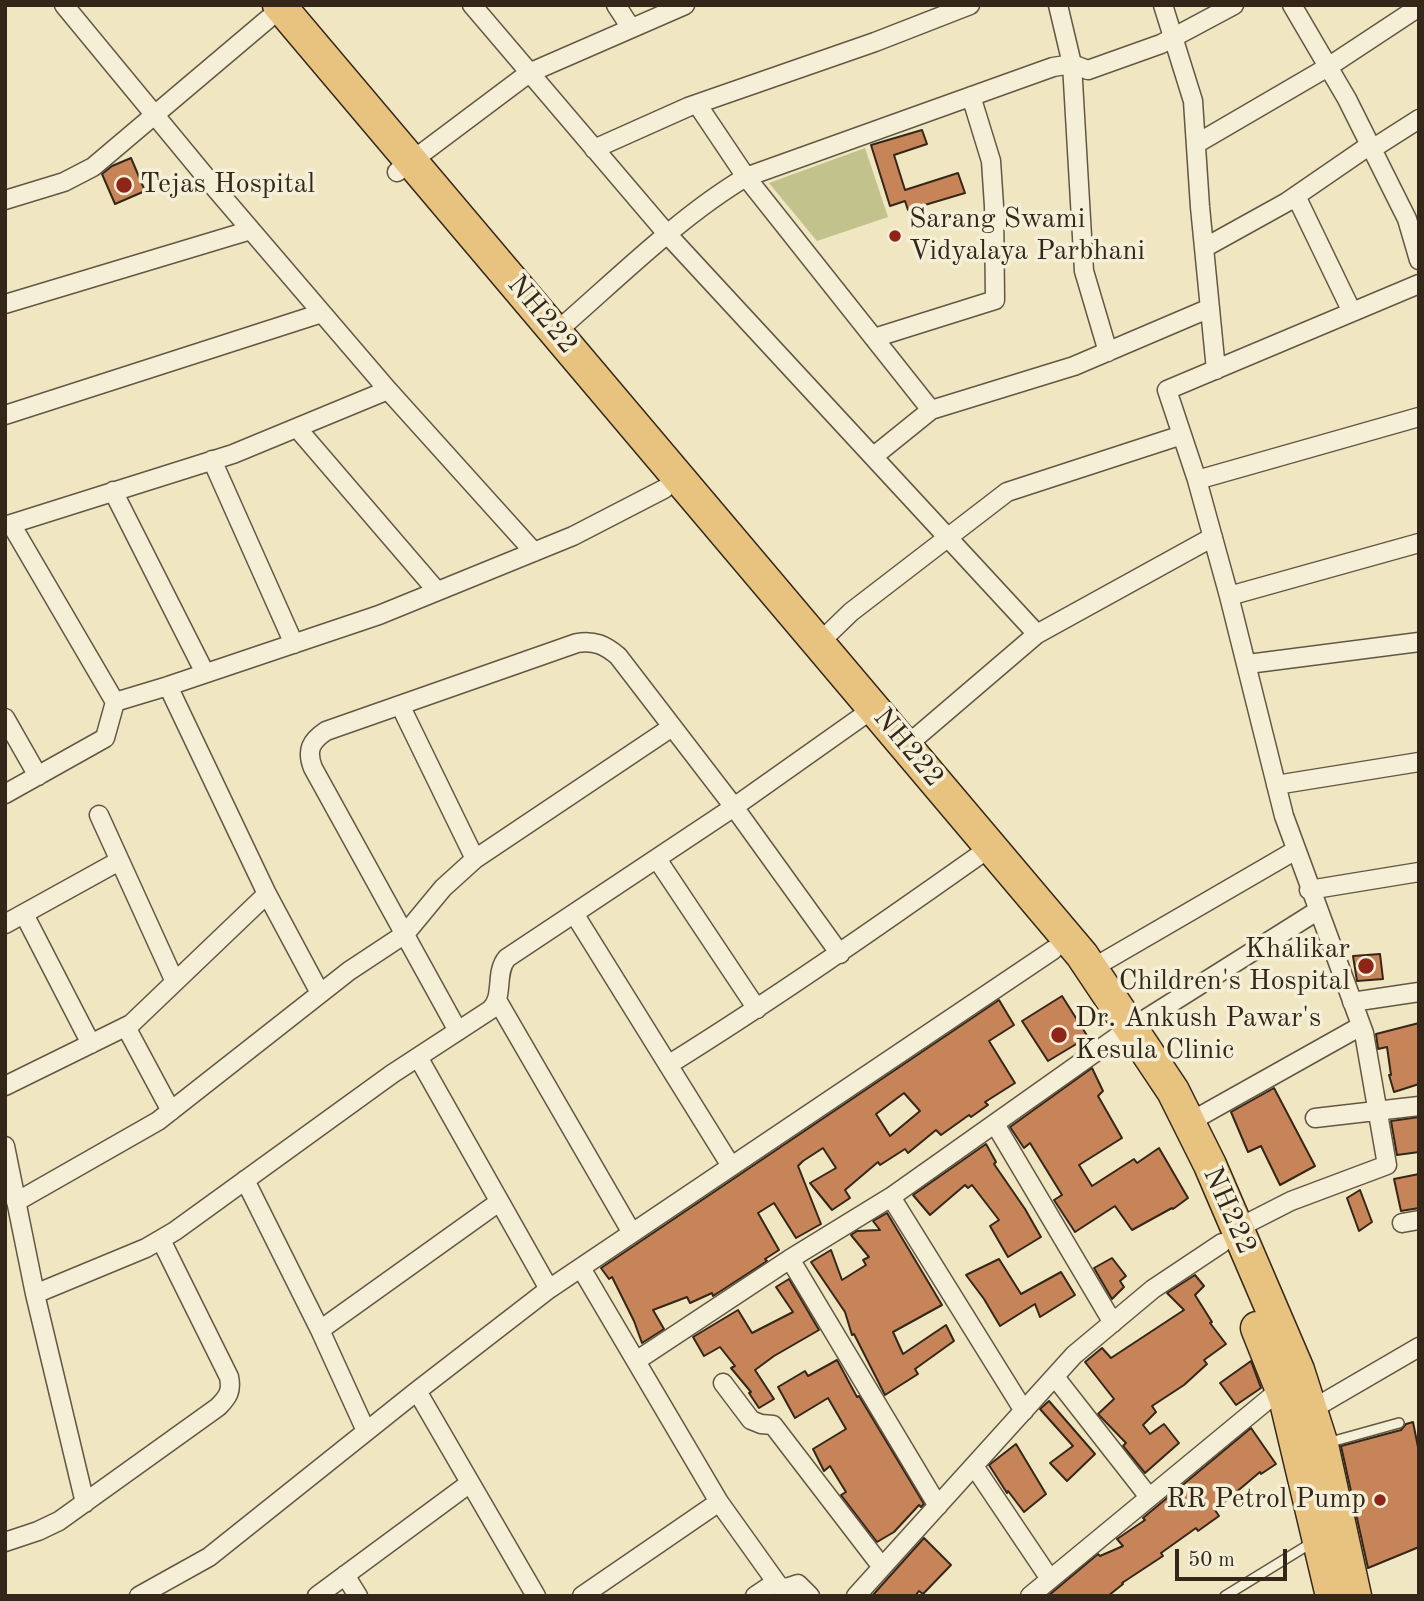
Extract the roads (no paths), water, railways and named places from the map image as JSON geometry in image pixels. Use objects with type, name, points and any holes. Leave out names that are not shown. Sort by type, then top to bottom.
[{"type":"highway","name":"NH222","points":[[268,10],[404,167],[556,332],[819,643],[867,712],[978,856],[1172,1091],[1210,1165],[1230,1236],[1282,1388],[1322,1445],[1355,1596]]},
{"type":"highway","name":"NH222","points":[[404,167],[664,489],[867,712],[906,746],[1076,947],[1091,969],[1125,1032],[1154,1097],[1230,1236],[1298,1370],[1301,1415],[1319,1539],[1332,1596]]},
{"type":"street","points":[[64,5],[388,390],[534,552]]},
{"type":"street","points":[[472,5],[668,235],[1037,634]]},
{"type":"street","points":[[616,5],[631,27]]},
{"type":"street","points":[[404,167],[529,73],[684,5]]},
{"type":"street","points":[[594,149],[697,104],[862,47],[941,10],[970,5]]},
{"type":"street","points":[[1058,5],[1072,64],[1084,271],[1108,352]]},
{"type":"street","points":[[1163,5],[1193,101],[1216,370]]},
{"type":"street","points":[[556,332],[723,190],[746,177],[1053,67],[1072,64],[1088,70],[1161,44],[1234,5]]},
{"type":"street","points":[[1292,5],[1371,147],[1407,219],[1419,260]]},
{"type":"street","points":[[1196,144],[1328,67],[1419,7]]},
{"type":"street","points":[[5,200],[80,175],[108,155],[155,116],[268,10]]},
{"type":"street","points":[[874,338],[995,300],[991,161],[971,96]]},
{"type":"street","points":[[697,104],[746,177],[931,410]]},
{"type":"street","points":[[1204,248],[1296,196],[1419,119]]},
{"type":"street","points":[[1296,196],[1352,312]]},
{"type":"street","points":[[5,304],[251,230]]},
{"type":"street","points":[[856,1596],[1074,1355],[1153,1289],[1230,1236],[1291,1201],[1387,1165],[1361,1026],[1309,890],[1276,785],[1248,664],[1213,537],[1167,390],[1419,284]]},
{"type":"street","points":[[874,456],[931,410],[1074,366],[1210,307]]},
{"type":"street","points":[[5,415],[322,313]]},
{"type":"street","points":[[5,794],[105,738],[115,702],[8,525],[212,460],[388,390]]},
{"type":"street","points":[[1197,480],[1419,417]]},
{"type":"street","points":[[297,428],[437,591]]},
{"type":"street","points":[[819,643],[851,612],[1007,492],[1182,435]]},
{"type":"street","points":[[212,460],[295,644]]},
{"type":"street","points":[[115,702],[379,615],[573,536],[664,489]]},
{"type":"street","points":[[113,491],[205,673]]},
{"type":"street","points":[[906,746],[1037,634],[1213,537]]},
{"type":"street","points":[[1229,596],[1419,543]]},
{"type":"street","points":[[458,1031],[309,757],[309,747],[316,737],[326,731],[588,641],[599,643],[618,656],[734,807],[840,954]]},
{"type":"street","points":[[1248,664],[1419,642]]},
{"type":"street","points":[[168,686],[267,894],[320,993]]},
{"type":"street","points":[[400,705],[475,859]]},
{"type":"street","points":[[35,1294],[161,1240],[418,1057],[490,1010],[497,1000],[501,968],[507,958],[734,807],[867,712]]},
{"type":"street","points":[[5,718],[38,776]]},
{"type":"street","points":[[16,1202],[171,1111],[320,993],[405,934],[443,888],[475,859],[672,727]]},
{"type":"street","points":[[1276,785],[1419,762]]},
{"type":"street","points":[[99,815],[175,982]]},
{"type":"street","points":[[1091,969],[1296,850]]},
{"type":"street","points":[[668,1065],[840,954],[978,856]]},
{"type":"street","points":[[657,859],[757,1009]]},
{"type":"street","points":[[5,924],[119,861]]},
{"type":"street","points":[[1309,890],[1419,872]]},
{"type":"street","points":[[5,1086],[126,1027],[267,894]]},
{"type":"street","points":[[636,1361],[790,1259],[891,1197],[1125,1032],[1317,911]]},
{"type":"street","points":[[24,914],[91,1044]]},
{"type":"street","points":[[575,915],[732,1166]]},
{"type":"street","points":[[139,1596],[209,1557],[549,1289],[1053,950]]},
{"type":"street","points":[[1352,1002],[1419,992]]},
{"type":"street","points":[[497,1000],[632,1233]]},
{"type":"street","points":[[1188,1123],[1361,1026]]},
{"type":"street","points":[[126,1027],[171,1111]]},
{"type":"street","points":[[418,1057],[549,1289]]},
{"type":"street","points":[[1315,1118],[1419,1106]]},
{"type":"street","points":[[995,1124],[1113,1323]]},
{"type":"street","points":[[5,1146],[35,1294],[85,1503]]},
{"type":"street","points":[[245,1180],[320,1330],[366,1431]]},
{"type":"street","points":[[891,1197],[1024,1411]]},
{"type":"street","points":[[320,1330],[499,1202]]},
{"type":"street","points":[[5,1542],[59,1521],[227,1399],[232,1389],[229,1377],[161,1240]]},
{"type":"street","points":[[790,1259],[938,1506]]},
{"type":"street","points":[[581,1268],[719,1502],[776,1582],[782,1588],[798,1584],[810,1596]]},
{"type":"street","points":[[1301,1415],[1419,1347]]},
{"type":"street","points":[[1055,1377],[1149,1497]]},
{"type":"street","points":[[723,1382],[751,1420],[773,1425],[882,1567]]},
{"type":"street","points":[[1030,1596],[1282,1388]]},
{"type":"street","points":[[417,1391],[536,1596]]},
{"type":"street","points":[[974,1466],[1050,1579]]},
{"type":"street","points":[[317,1596],[470,1483]]},
{"type":"street","points":[[582,1596],[719,1502]]},
{"type":"street","points":[[345,1575],[358,1596]]},
{"type":"street","points":[[755,1596],[776,1582]]},
{"type":"lane","points":[[1322,1445],[1399,1423]]},
{"type":"lane","points":[[1225,1596],[1319,1539]]},
{"type":"place","name":"Tejas Hospital","points":[[124,185]]},
{"type":"place","name":"Sarang Swami Vidyalaya Parbhani","points":[[895,236]]},
{"type":"place","name":"Khalikar Children's Hospital","points":[[1366,966]]},
{"type":"place","name":"Dr. Ankush Pawar's Kesula Clinic","points":[[1059,1035]]},
{"type":"place","name":"RR Petrol Pump","points":[[1380,1500]]}]
